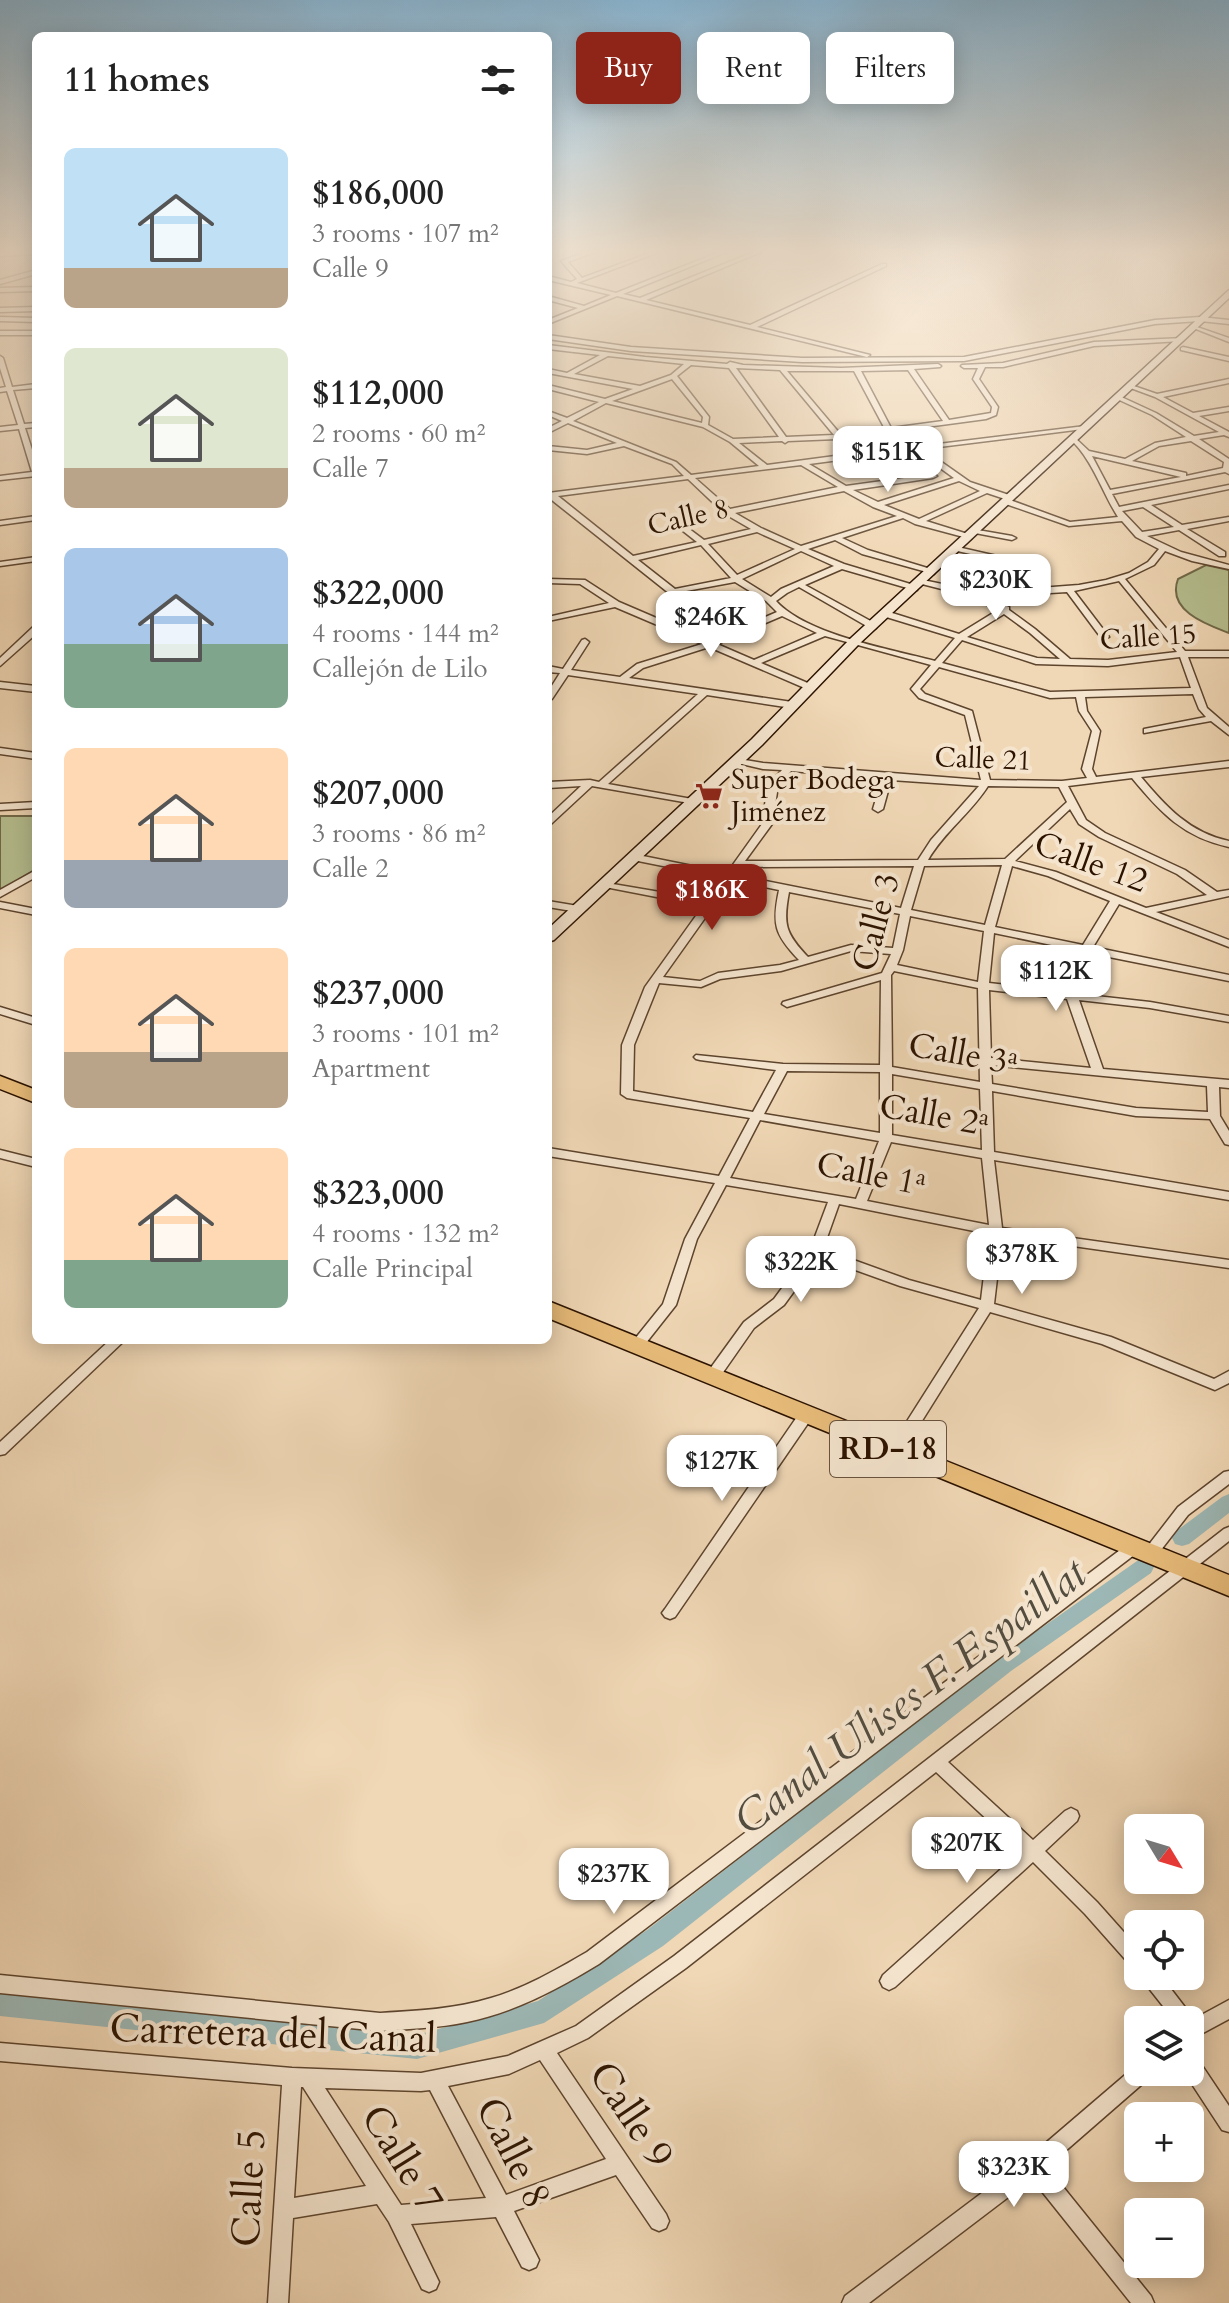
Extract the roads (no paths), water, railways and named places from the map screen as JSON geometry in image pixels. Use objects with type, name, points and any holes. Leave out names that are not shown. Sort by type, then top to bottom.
[{"type":"main road","points":[[0,1082],[32,1095]]},
{"type":"main road","name":"RD-18","points":[[552,1311],[1229,1586]]},
{"type":"street","points":[[552,384],[603,356]]},
{"type":"street","points":[[624,356],[857,370],[982,366],[1043,356]]},
{"type":"street","points":[[750,356],[885,360],[989,356]]},
{"type":"street","points":[[774,358],[778,356]]},
{"type":"street","points":[[870,356],[885,360]]},
{"type":"street","points":[[552,933],[736,760],[807,686],[1083,427],[1168,356]]},
{"type":"street","points":[[0,358],[32,460]]},
{"type":"street","points":[[552,429],[571,422],[585,411],[673,376],[691,362]]},
{"type":"street","points":[[730,364],[785,441]]},
{"type":"street","points":[[732,441],[840,437],[994,414],[995,407],[976,379],[982,366]]},
{"type":"street","points":[[781,367],[856,457]]},
{"type":"street","points":[[911,369],[947,422]]},
{"type":"street","points":[[857,370],[889,430]]},
{"type":"street","points":[[552,372],[641,388]]},
{"type":"street","points":[[673,376],[706,417],[705,426]]},
{"type":"street","points":[[1157,396],[1228,382]]},
{"type":"street","points":[[0,390],[32,386]]},
{"type":"street","points":[[552,387],[705,426],[732,441],[766,468]]},
{"type":"street","points":[[1131,387],[1157,396],[1228,433]]},
{"type":"street","points":[[1108,493],[1227,471],[1228,461],[1117,397]]},
{"type":"street","points":[[1191,415],[1229,409]]},
{"type":"street","points":[[552,415],[674,463],[728,512],[800,549],[841,566],[922,580],[977,595],[1006,609],[1069,663]]},
{"type":"street","points":[[0,429],[32,426]]},
{"type":"street","points":[[552,495],[1083,427]]},
{"type":"street","points":[[1127,461],[1157,444],[1228,433]]},
{"type":"street","points":[[1072,438],[1087,453],[1117,510],[1139,535],[1163,549],[1229,567]]},
{"type":"street","points":[[552,448],[587,452],[626,443]]},
{"type":"street","points":[[918,449],[959,479],[984,492],[1069,524],[1124,519]]},
{"type":"street","points":[[1087,453],[1190,476]]},
{"type":"street","points":[[803,463],[841,489],[900,517],[971,534],[1012,538]]},
{"type":"street","points":[[0,478],[32,474]]},
{"type":"street","points":[[728,512],[841,489],[933,476]]},
{"type":"street","points":[[876,505],[959,479]]},
{"type":"street","points":[[1117,510],[1227,489]]},
{"type":"street","points":[[918,522],[984,492]]},
{"type":"street","points":[[552,497],[673,592],[736,579],[800,549],[900,517]]},
{"type":"street","points":[[1145,505],[1225,553]]},
{"type":"street","points":[[672,518],[703,543],[736,579],[771,601],[782,613],[824,633],[1050,695],[1194,691]]},
{"type":"street","points":[[0,523],[32,519]]},
{"type":"street","points":[[1139,535],[1229,519]]},
{"type":"street","name":"Calle 8","points":[[631,559],[758,530]]},
{"type":"street","points":[[834,537],[922,580]]},
{"type":"street","points":[[956,548],[997,558]]},
{"type":"street","points":[[977,595],[1068,588],[1121,579],[1159,558],[1163,549]]},
{"type":"street","points":[[1199,560],[1225,553]]},
{"type":"street","points":[[0,564],[32,560]]},
{"type":"street","points":[[771,601],[784,591],[802,586],[841,566]]},
{"type":"street","points":[[1121,579],[1183,654],[1203,709],[1229,732]]},
{"type":"street","points":[[552,581],[582,582],[616,604],[807,686]]},
{"type":"street","points":[[802,586],[851,617],[873,626]]},
{"type":"street","points":[[1068,588],[1105,637]]},
{"type":"street","points":[[552,618],[616,604]]},
{"type":"street","points":[[986,782],[969,713],[922,696],[915,689],[960,637],[1006,609]]},
{"type":"street","points":[[623,679],[640,666],[720,641],[782,613]]},
{"type":"street","name":"Calle 15","points":[[886,614],[1036,661],[1108,663],[1183,654],[1229,654]]},
{"type":"street","points":[[754,663],[824,633]]},
{"type":"street","points":[[0,663],[32,634]]},
{"type":"street","points":[[552,692],[585,642]]},
{"type":"street","points":[[552,670],[792,705]]},
{"type":"street","points":[[0,685],[32,689]]},
{"type":"street","points":[[602,784],[705,692]]},
{"type":"street","points":[[1080,696],[1083,711],[1096,731],[1087,769],[1093,781]]},
{"type":"street","points":[[1147,731],[1213,718]]},
{"type":"street","points":[[0,751],[32,755]]},
{"type":"street","name":"Calle 21","points":[[736,760],[887,777],[1062,784],[1229,764]]},
{"type":"street","points":[[789,768],[773,785],[767,824],[656,979],[701,984],[718,976],[781,968],[851,948],[896,951]]},
{"type":"street","points":[[878,809],[887,777]]},
{"type":"street","points":[[1136,777],[1169,818],[1187,829],[1229,844]]},
{"type":"street","name":"Calle 3","points":[[860,1204],[886,1139],[889,971],[903,914],[921,863],[977,798],[986,782]]},
{"type":"street","points":[[552,818],[590,783]]},
{"type":"street","points":[[552,785],[602,784],[692,802]]},
{"type":"street","points":[[1062,784],[1082,822],[1102,835],[1163,862],[1214,895]]},
{"type":"street","points":[[895,1452],[987,1306],[996,1231],[988,1158],[983,986],[989,929],[1008,862],[1070,804]]},
{"type":"street","points":[[0,807],[32,805]]},
{"type":"street","points":[[633,857],[1229,978]]},
{"type":"street","name":"Calle 12","points":[[737,864],[1008,862],[1052,874],[1229,944]]},
{"type":"street","points":[[0,894],[32,875]]},
{"type":"street","points":[[605,884],[711,904]]},
{"type":"street","points":[[784,889],[777,922],[787,942],[806,961]]},
{"type":"street","points":[[1144,911],[1229,893]]},
{"type":"street","points":[[1098,1071],[1072,997],[1076,966],[1116,900]]},
{"type":"street","points":[[0,905],[32,911]]},
{"type":"street","points":[[552,905],[578,909]]},
{"type":"street","points":[[787,1004],[889,971],[983,986],[1150,1005],[1229,1019]]},
{"type":"street","name":"Calle 2ª","points":[[656,979],[628,1045],[627,1094],[988,1158],[1229,1196]]},
{"type":"street","points":[[0,1010],[32,1021]]},
{"type":"street","name":"Calle 3ª","points":[[700,1057],[783,1067],[885,1069],[1136,1112],[1214,1116]]},
{"type":"street","points":[[985,1061],[1229,1084]]},
{"type":"street","points":[[637,1345],[669,1305],[691,1239],[783,1067]]},
{"type":"street","points":[[1213,1082],[1214,1116],[1229,1141]]},
{"type":"street","name":"Calle 1ª","points":[[552,1153],[835,1199],[996,1231],[1229,1264]]},
{"type":"street","points":[[0,1154],[32,1162]]},
{"type":"street","points":[[712,1377],[749,1325],[779,1302],[816,1251],[835,1199]]},
{"type":"street","points":[[816,1251],[987,1306],[1106,1340],[1215,1385],[1229,1376]]},
{"type":"street","points":[[0,1450],[114,1344]]},
{"type":"street","points":[[670,1613],[806,1415]]},
{"type":"street","name":"Carretera del Canal","points":[[0,1984],[380,2022],[433,2020],[483,2012],[540,1991],[593,1958],[1141,1552],[1183,1511],[1229,1476]]},
{"type":"street","name":"Carretera del Canal","points":[[0,2052],[300,2077],[421,2082],[509,2065],[582,2032],[680,1962],[1229,1533]]},
{"type":"street","points":[[936,1762],[1035,1852],[1124,1946]]},
{"type":"street","points":[[889,1981],[1035,1852],[1071,1816]]},
{"type":"street","points":[[1161,1990],[1174,2006]]},
{"type":"street","points":[[1204,2020],[1229,2009]]},
{"type":"street","name":"Calle 9","points":[[543,2049],[659,2221]]},
{"type":"street","name":"Calle 7","points":[[300,2077],[396,2215],[429,2282]]},
{"type":"street","name":"Calle 5","points":[[278,2303],[284,2210],[300,2077]]},
{"type":"street","name":"Calle 8","points":[[435,2080],[529,2260]]},
{"type":"street","points":[[852,2303],[1034,2166],[1125,2086]]},
{"type":"street","points":[[1204,2086],[1229,2123]]},
{"type":"street","points":[[396,2215],[499,2207],[620,2164]]},
{"type":"street","points":[[1034,2166],[1144,2303]]},
{"type":"street","points":[[284,2210],[382,2193]]},
{"type":"waterway","name":"Canal Ulises F. Espaillat","points":[[1182,1538],[1229,1502]]},
{"type":"waterway","name":"Canal Ulises F. Espaillat","points":[[0,2004],[417,2047],[544,2011],[655,1938],[1004,1665],[1144,1567]]},
{"type":"place","name":"Super Bodega Jiménez","points":[[709,796]]}]
